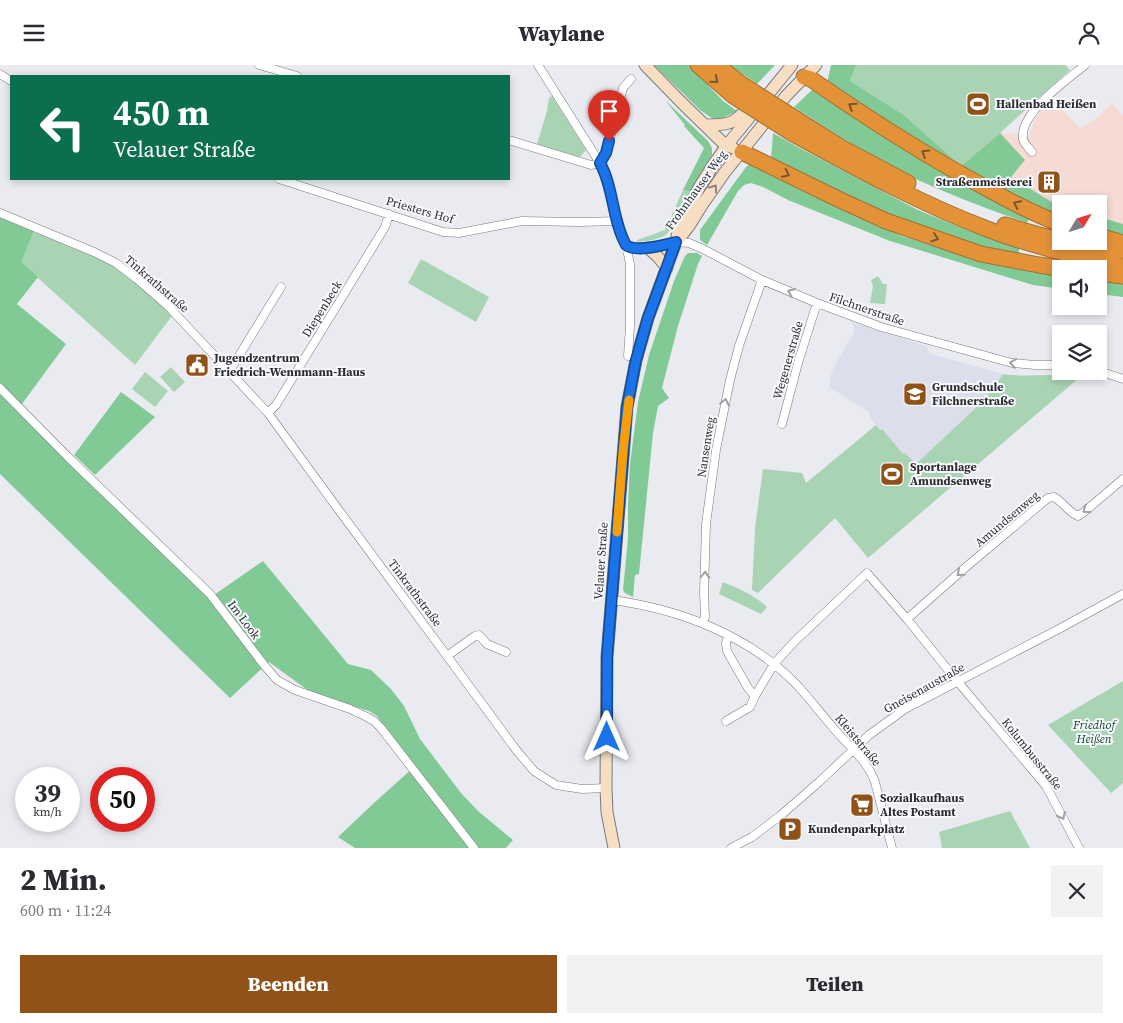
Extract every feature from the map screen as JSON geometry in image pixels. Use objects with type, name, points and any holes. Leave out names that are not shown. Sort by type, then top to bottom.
[{"type":"highway","points":[[698,65],[865,173],[938,210],[1037,246],[1123,267]]},
{"type":"highway","points":[[717,65],[737,90]]},
{"type":"highway","points":[[804,77],[811,79],[957,173],[1016,204],[1052,220]]},
{"type":"highway","points":[[793,125],[943,201],[992,221],[1052,238]]},
{"type":"highway","points":[[742,152],[886,221],[981,254],[1052,267]]},
{"type":"highway","points":[[1108,239],[1123,243]]},
{"type":"highway","points":[[1108,250],[1123,251]]},
{"type":"highway","points":[[1107,274],[1123,276]]},
{"type":"main road","points":[[645,65],[722,142],[742,152]]},
{"type":"main road","name":"Frohnhauser Weg","points":[[676,242],[689,226],[721,177],[786,96],[816,65]]},
{"type":"main road","points":[[705,125],[722,125],[740,117],[786,68],[804,77]]},
{"type":"main road","name":"Frohnhauser Weg","points":[[676,242],[679,227],[700,186],[714,164],[786,68]]},
{"type":"main road","name":"Velauer Straße","points":[[614,848],[607,812],[606,788],[607,657],[627,407],[636,360],[648,318],[676,242]]},
{"type":"main road","points":[[648,248],[667,268]]},
{"type":"street","points":[[259,65],[294,75]]},
{"type":"street","points":[[538,65],[605,171],[623,241],[626,245],[634,249],[676,242]]},
{"type":"street","points":[[1032,152],[1023,139],[1030,117],[1045,99],[1084,65]]},
{"type":"street","points":[[510,140],[590,165],[600,163],[606,153],[623,88],[631,79]]},
{"type":"street","name":"Priesters Hof","points":[[281,180],[443,232],[459,233],[522,221],[580,223],[618,221]]},
{"type":"street","name":"Tinkrathstraße","points":[[0,213],[116,263],[168,306],[268,413],[517,751],[534,771],[556,785],[582,789],[606,788]]},
{"type":"street","name":"Diepenbeck","points":[[268,413],[276,405],[336,308],[385,227],[390,214]]},
{"type":"street","name":"Filchnerstraße","points":[[676,242],[695,245],[762,280],[881,327],[1012,363],[1052,365]]},
{"type":"street","points":[[628,356],[630,326],[629,248]]},
{"type":"street","name":"Nansenweg","points":[[702,623],[704,617],[706,524],[716,450],[730,380],[762,280]]},
{"type":"street","points":[[228,371],[281,287]]},
{"type":"street","name":"Wegenerstraße","points":[[782,424],[798,363],[817,303]]},
{"type":"street","points":[[1107,374],[1123,379]]},
{"type":"street","name":"Im Look","points":[[0,388],[68,457],[210,594],[277,680],[294,690],[350,709],[374,721],[474,848]]},
{"type":"street","name":"Amundsenweg","points":[[907,619],[1048,498],[1054,497],[1061,501],[1072,513],[1078,516],[1123,479]]},
{"type":"street","points":[[726,721],[750,707],[774,665],[794,642],[866,573],[958,681]]},
{"type":"street","name":"Gneisenaustraße","points":[[731,848],[752,837],[780,816],[882,724],[905,709],[1058,630],[1123,594]]},
{"type":"street","name":"Kleiststraße","points":[[612,600],[652,607],[702,623],[747,646],[774,665],[796,684],[853,750],[873,777],[892,848]]},
{"type":"street","points":[[448,656],[474,636],[479,635],[487,644],[506,652]]},
{"type":"street","points":[[728,635],[727,651],[748,687],[756,696]]},
{"type":"street","name":"Kolumbusstraße","points":[[958,681],[1046,786],[1079,848]]},
{"type":"shaded area","points":[[1052,100],[1080,128],[1098,117],[1112,103],[1123,115],[1123,224],[1108,220],[1108,195],[1052,195],[1052,202],[961,166],[1000,133],[1030,135],[1034,121],[1041,110]]},
{"type":"shaded area","name":"Grundschule Filchnerstraße","points":[[850,322],[926,346],[931,354],[1003,374],[983,401],[916,465],[905,453],[904,455],[870,418],[869,412],[829,387],[834,367],[854,332],[854,326]]},
{"type":"green space","points":[[654,65],[689,65],[723,101],[737,111],[725,117],[725,120],[713,119],[700,110]]},
{"type":"green space","points":[[724,65],[775,65],[757,84],[738,71]]},
{"type":"green space","points":[[831,65],[856,65],[850,81],[904,115],[961,166],[1000,133],[1025,160],[1011,177],[1052,202],[1052,212],[1002,191],[972,174],[827,83]]},
{"type":"green space","points":[[856,65],[1065,65],[1070,70],[961,166],[904,115],[850,81]]},
{"type":"green space","points":[[814,88],[871,129],[968,187],[1031,214],[1027,223],[909,176],[865,152],[794,107]]},
{"type":"green space","points":[[552,96],[586,150],[580,157],[537,144],[549,98]]},
{"type":"green space","points":[[665,100],[708,141],[712,148],[712,155],[690,192],[683,190],[704,148],[684,126]]},
{"type":"green space","points":[[773,133],[918,210],[969,231],[1019,248],[1019,257],[987,251],[905,224],[771,159]]},
{"type":"green space","points":[[751,163],[820,199],[902,236],[982,261],[1052,271],[1052,288],[1033,285],[890,241],[751,183],[744,185],[738,191],[707,245],[700,240],[700,230],[746,167]]},
{"type":"green space","points":[[683,190],[690,192],[676,222],[668,233],[658,238],[637,242],[637,240],[665,230]]},
{"type":"green space","points":[[0,217],[34,231],[21,262],[38,277],[17,304],[66,344],[19,408],[214,595],[263,561],[348,664],[371,670],[391,689],[404,706],[420,739],[461,793],[478,811],[513,840],[506,848],[355,848],[338,837],[414,767],[377,716],[369,711],[313,694],[269,662],[230,698],[0,474]]},
{"type":"green space","points":[[1108,220],[1123,224],[1123,236],[1108,231]]},
{"type":"green space","points":[[34,231],[100,257],[125,273],[172,316],[135,365],[20,262]]},
{"type":"green space","points":[[688,253],[697,253],[702,256],[678,326],[662,388],[669,398],[658,406],[653,433],[639,574],[635,575],[633,597],[623,590],[628,538],[630,464],[638,402],[649,355],[674,281]]},
{"type":"green space","points":[[421,259],[489,297],[476,322],[408,283]]},
{"type":"green space","points":[[878,276],[883,284],[887,284],[885,304],[870,303],[873,286],[871,280]]},
{"type":"green space","points":[[1107,279],[1123,282],[1123,297],[1107,295]]},
{"type":"green space","points":[[171,367],[185,382],[174,392],[160,377]]},
{"type":"green space","points":[[145,372],[168,391],[155,407],[132,389]]},
{"type":"green space","name":"Sportanlage Amundsenweg","points":[[1003,374],[1052,375],[1052,380],[1076,380],[868,558],[835,518],[758,593],[752,590],[755,528],[763,469],[802,473],[806,483],[876,425],[880,430],[882,429],[903,454],[905,453],[916,464],[983,401]]},
{"type":"green space","points":[[121,392],[155,417],[95,475],[74,455]]},
{"type":"green space","points":[[723,582],[752,596],[767,607],[761,614],[719,594]]},
{"type":"green space","name":"Friedhof Heißen","points":[[1123,681],[1123,783],[1111,793],[1048,725]]},
{"type":"green space","points":[[1010,811],[1030,848],[942,848],[939,832]]},
{"type":"slow traffic","points":[[617,532],[629,400]]},
{"type":"place","name":"Hallenbad Heißen","points":[[978,104]]},
{"type":"place","name":"Straßenmeisterei","points":[[1049,182]]},
{"type":"place","name":"Jugendzentrum Friedrich-Wennmann-Haus","points":[[197,365]]},
{"type":"place","name":"Grundschule Filchnerstraße","points":[[915,394]]},
{"type":"place","name":"Sportanlage Amundsenweg","points":[[892,474]]},
{"type":"place","name":"Sozialkaufhaus Altes Postamt","points":[[862,805]]},
{"type":"place","name":"Kundenparkplatz","points":[[790,829]]},
{"type":"route","points":[[607,737],[607,657],[627,407],[636,360],[648,318],[676,242],[634,249],[629,248],[623,241],[605,171],[600,163],[606,153],[609,141]]}]
